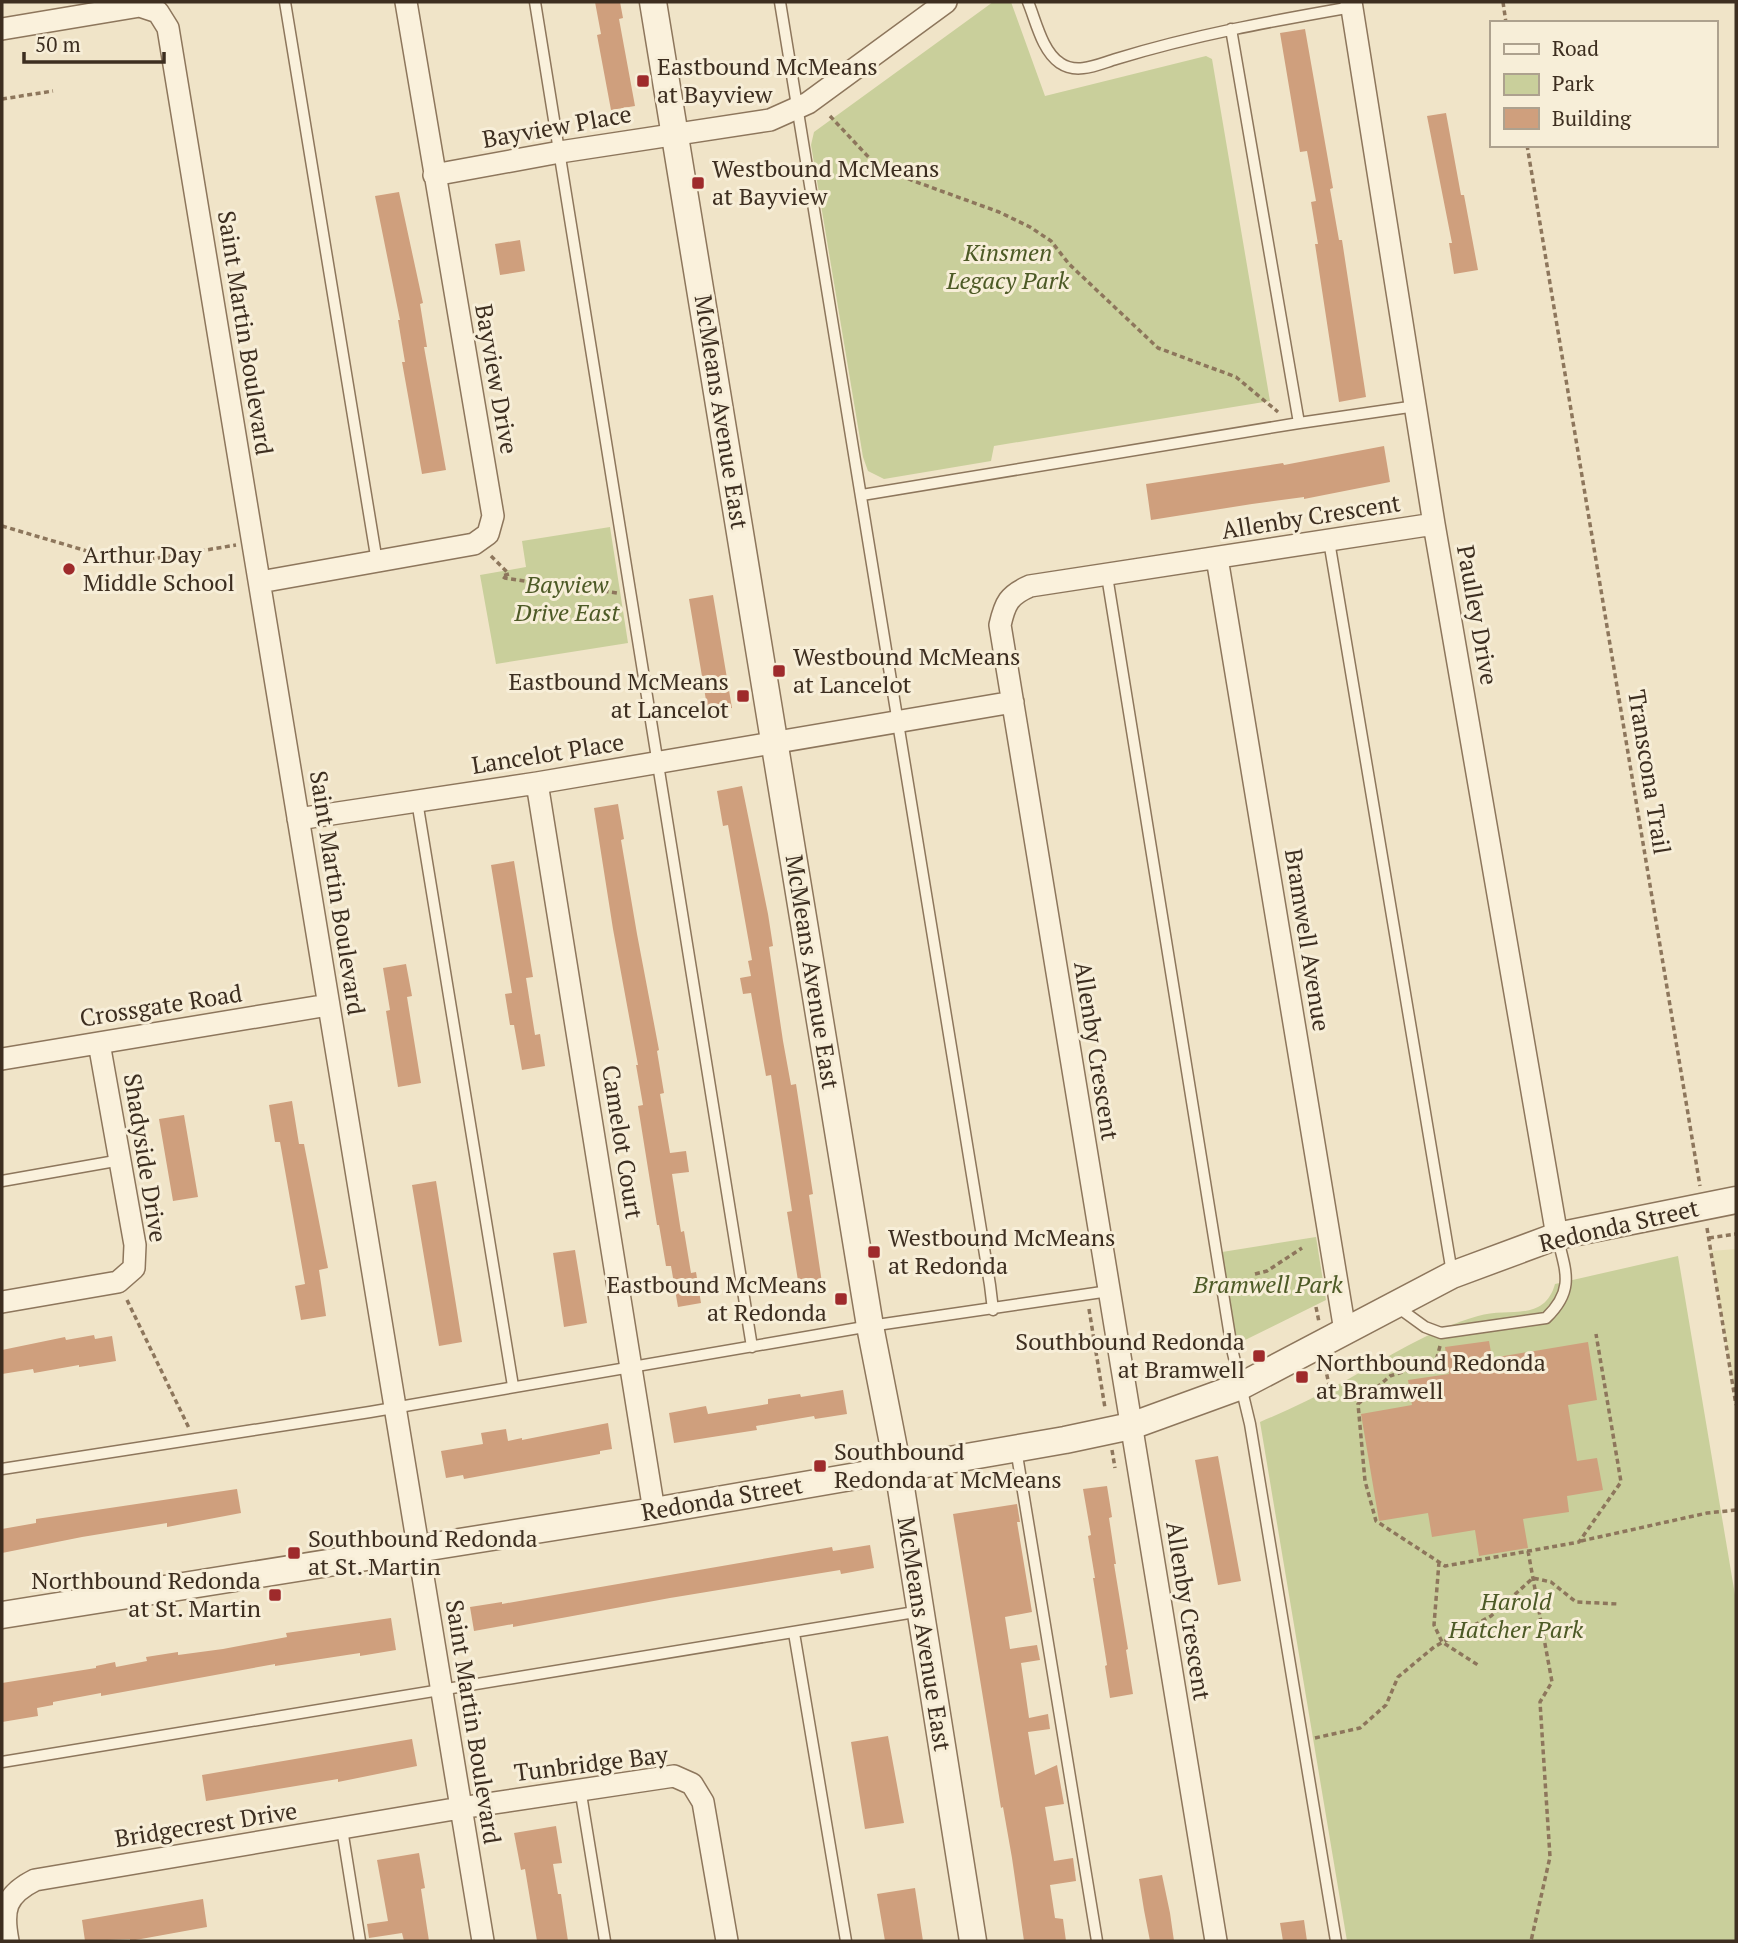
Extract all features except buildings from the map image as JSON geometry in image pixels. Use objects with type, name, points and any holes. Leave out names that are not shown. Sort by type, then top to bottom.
[{"type":"street","name":"Bayview Drive","points":[[406,2],[493,516],[488,534],[477,543]]},
{"type":"street","name":"McMeans Avenue East","points":[[653,2],[870,1326],[898,1469],[973,1941]]},
{"type":"street","name":"Bayview Place","points":[[434,175],[560,152],[770,120],[798,108],[822,93],[936,4]]},
{"type":"street","name":"Paulley Drive","points":[[1351,4],[1434,524],[1557,1236]]},
{"type":"street","name":"Saint Martin Boulevard","points":[[2,29],[140,6],[158,12],[168,28],[482,1941]]},
{"type":"street","name":"Allenby Crescent","points":[[1216,1941],[1120,1428],[1109,1291],[1000,625],[1004,607],[1015,593],[1030,586],[1434,524]]},
{"type":"street","points":[[260,582],[477,543]]},
{"type":"street","name":"Bramwell Avenue","points":[[1217,558],[1345,1331]]},
{"type":"street","name":"Lancelot Place","points":[[298,819],[660,763],[1013,702]]},
{"type":"street","name":"Camelot Court","points":[[537,783],[654,1511]]},
{"type":"street","name":"Crossgate Road","points":[[2,1059],[328,1004]]},
{"type":"street","name":"Shadyside Drive","points":[[99,1043],[121,1160],[135,1257],[134,1268],[118,1282]]},
{"type":"street","name":"Redonda Street","points":[[2,1615],[654,1511],[1016,1449],[1120,1428],[1241,1386],[1452,1275],[1557,1236],[1736,1200]]},
{"type":"street","points":[[2,1302],[118,1282]]},
{"type":"street","name":"Tunbridge Bay","points":[[460,1808],[674,1776],[692,1784],[704,1802],[727,1941]]},
{"type":"street","name":"Bridgecrest Drive","points":[[8,1941],[4,1917],[12,1898],[20,1888],[35,1880],[460,1808]]},
{"type":"lane","points":[[285,2],[377,562]]},
{"type":"lane","points":[[535,2],[660,763],[752,1347]]},
{"type":"lane","points":[[780,2],[993,1310]]},
{"type":"lane","points":[[1028,2],[1046,45],[1060,64],[1083,69],[1158,46],[1351,4]]},
{"type":"lane","points":[[1231,29],[1296,424]]},
{"type":"lane","points":[[862,495],[1416,406]]},
{"type":"lane","points":[[1329,541],[1452,1275]]},
{"type":"lane","points":[[1107,576],[1232,1349],[1251,1424],[1336,1941]]},
{"type":"lane","points":[[417,801],[513,1386]]},
{"type":"lane","points":[[2,1181],[121,1160]]},
{"type":"lane","points":[[1395,1305],[1425,1327],[1441,1333],[1546,1318],[1557,1308],[1565,1293],[1567,1274],[1557,1236]]},
{"type":"lane","points":[[2,1469],[394,1407],[870,1326],[1109,1291]]},
{"type":"lane","points":[[1016,1449],[1097,1941]]},
{"type":"lane","points":[[2,1762],[921,1611]]},
{"type":"lane","points":[[794,1633],[846,1941]]},
{"type":"lane","points":[[580,1788],[606,1941]]},
{"type":"lane","points":[[342,1829],[360,1941]]},
{"type":"path","points":[[1503,2],[1506,21]]},
{"type":"path","points":[[2,99],[53,91]]},
{"type":"path","points":[[830,116],[875,164],[999,212],[1041,234],[1158,348],[1236,376],[1296,424]]},
{"type":"path","name":"Transcona Trail","points":[[1527,147],[1736,1405]]},
{"type":"path","points":[[2,526],[128,563],[254,542]]},
{"type":"path","points":[[477,543],[506,568],[509,574],[502,576],[505,579],[618,593],[618,588],[631,586]]},
{"type":"path","points":[[1709,1238],[1736,1234]]},
{"type":"path","points":[[1255,1274],[1267,1271],[1302,1248]]},
{"type":"path","points":[[118,1282],[195,1439]]},
{"type":"path","points":[[1086,1295],[1120,1428],[1115,1468]]},
{"type":"path","points":[[1579,1542],[1621,1482],[1596,1334]]},
{"type":"path","points":[[1441,1341],[1436,1361],[1390,1376],[1358,1404],[1364,1481],[1376,1521],[1445,1566],[1579,1542],[1707,1513],[1736,1510]]},
{"type":"path","points":[[1324,1361],[1329,1385]]},
{"type":"path","points":[[1528,1551],[1552,1682],[1540,1702],[1550,1857],[1531,1941]]},
{"type":"path","points":[[1439,1562],[1434,1625],[1442,1642],[1478,1665]]},
{"type":"path","points":[[1303,1740],[1360,1728],[1386,1705],[1398,1677],[1442,1642],[1491,1616],[1533,1578]]},
{"type":"path","points":[[1533,1578],[1551,1582],[1576,1602],[1619,1604]]},
{"type":"shaded area","points":[[1736,1249],[1736,1402],[1711,1251]]},
{"type":"green space","name":"Kinsmen Legacy Park","points":[[993,2],[1011,2],[1045,96],[1206,56],[1212,59],[1270,401],[994,446],[991,461],[884,479],[868,471],[863,457],[811,145],[814,132]]},
{"type":"green space","name":"Bayview Drive East","points":[[610,527],[628,643],[496,664],[480,575],[526,567],[522,541]]},
{"type":"green space","name":"Bramwell Park","points":[[1316,1237],[1326,1300],[1237,1344],[1222,1252]]},
{"type":"green space","name":"Harold Hatcher Park","points":[[1678,1256],[1736,1601],[1736,1941],[1347,1941],[1260,1422],[1323,1393],[1442,1329],[1478,1316],[1534,1309],[1550,1296],[1555,1284]]},
{"type":"place","name":"Eastbound McMeans at Bayview","points":[[643,81]]},
{"type":"place","name":"Westbound McMeans at Bayview","points":[[698,183]]},
{"type":"place","name":"Arthur Day Middle School","points":[[69,569]]},
{"type":"place","name":"Westbound McMeans at Lancelot","points":[[779,671]]},
{"type":"place","name":"Eastbound McMeans at Lancelot","points":[[743,696]]},
{"type":"place","name":"Westbound McMeans at Redonda","points":[[874,1252]]},
{"type":"place","name":"Eastbound McMeans at Redonda","points":[[841,1299]]},
{"type":"place","name":"Southbound Redonda at Bramwell","points":[[1259,1356]]},
{"type":"place","name":"Northbound Redonda at Bramwell","points":[[1302,1377]]},
{"type":"place","name":"Southbound Redonda at McMeans","points":[[820,1466]]},
{"type":"place","name":"Southbound Redonda at St. Martin","points":[[294,1553]]},
{"type":"place","name":"Northbound Redonda at St. Martin","points":[[275,1595]]}]
